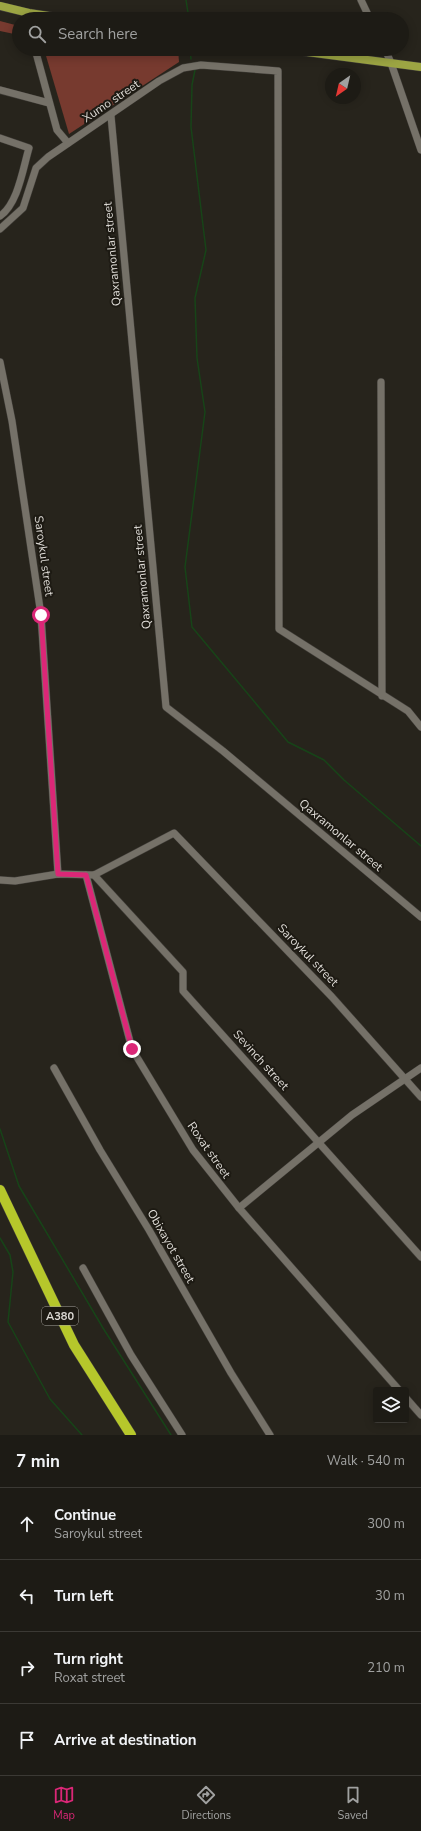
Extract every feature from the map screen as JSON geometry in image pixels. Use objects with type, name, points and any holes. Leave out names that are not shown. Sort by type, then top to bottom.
[{"type":"highway","name":"A380","points":[[0,1190],[74,1345],[131,1435]]},
{"type":"main road","points":[[0,6],[17,12]]},
{"type":"main road","points":[[338,56],[421,67]]},
{"type":"street","points":[[361,0],[367,12]]},
{"type":"street","points":[[37,56],[57,130],[68,143]]},
{"type":"street","points":[[388,56],[421,150]]},
{"type":"street","name":"Xumo street","points":[[0,229],[23,208],[36,168],[48,157],[159,81],[183,68],[201,65],[278,71],[279,629],[382,696]]},
{"type":"street","points":[[0,90],[49,103]]},
{"type":"street","name":"Qaxramonlar street","points":[[110,116],[166,707],[223,751],[421,917]]},
{"type":"street","points":[[0,138],[29,148],[13,200],[5,213],[0,216]]},
{"type":"street","name":"Saroykul street","points":[[0,362],[12,421],[41,615],[58,874]]},
{"type":"street","points":[[381,382],[382,696],[408,711],[421,727]]},
{"type":"street","name":"Saroykul street","points":[[94,876],[174,833],[332,997],[421,1097]]},
{"type":"street","points":[[0,880],[15,881],[58,874],[94,876]]},
{"type":"street","name":"Roxat street","points":[[86,875],[132,1049],[193,1150],[239,1208],[396,1387]]},
{"type":"street","name":"Sevinch street","points":[[94,876],[183,972],[184,991],[421,1257]]},
{"type":"street","name":"Obixayot street","points":[[54,1068],[100,1150],[149,1230],[231,1373],[270,1435]]},
{"type":"street","points":[[239,1208],[352,1115],[421,1068]]},
{"type":"street","points":[[83,1268],[131,1355],[182,1435]]},
{"type":"street","points":[[409,1401],[421,1415]]},
{"type":"shaded area","points":[[0,21],[12,24],[12,34],[0,31]]},
{"type":"shaded area","points":[[46,56],[179,56],[179,62],[69,134]]},
{"type":"waterway","points":[[186,0],[188,12]]},
{"type":"waterway","points":[[195,70],[192,85],[191,127],[206,250],[195,298],[197,358],[205,412],[185,567],[192,627],[288,742],[324,760],[344,780],[421,846]]},
{"type":"waterway","points":[[0,1129],[19,1186],[103,1328],[171,1435]]},
{"type":"waterway","points":[[0,1238],[10,1255],[13,1272],[8,1322],[50,1399],[82,1435]]},
{"type":"route","points":[[41,615],[58,874],[86,875],[132,1049]]}]
